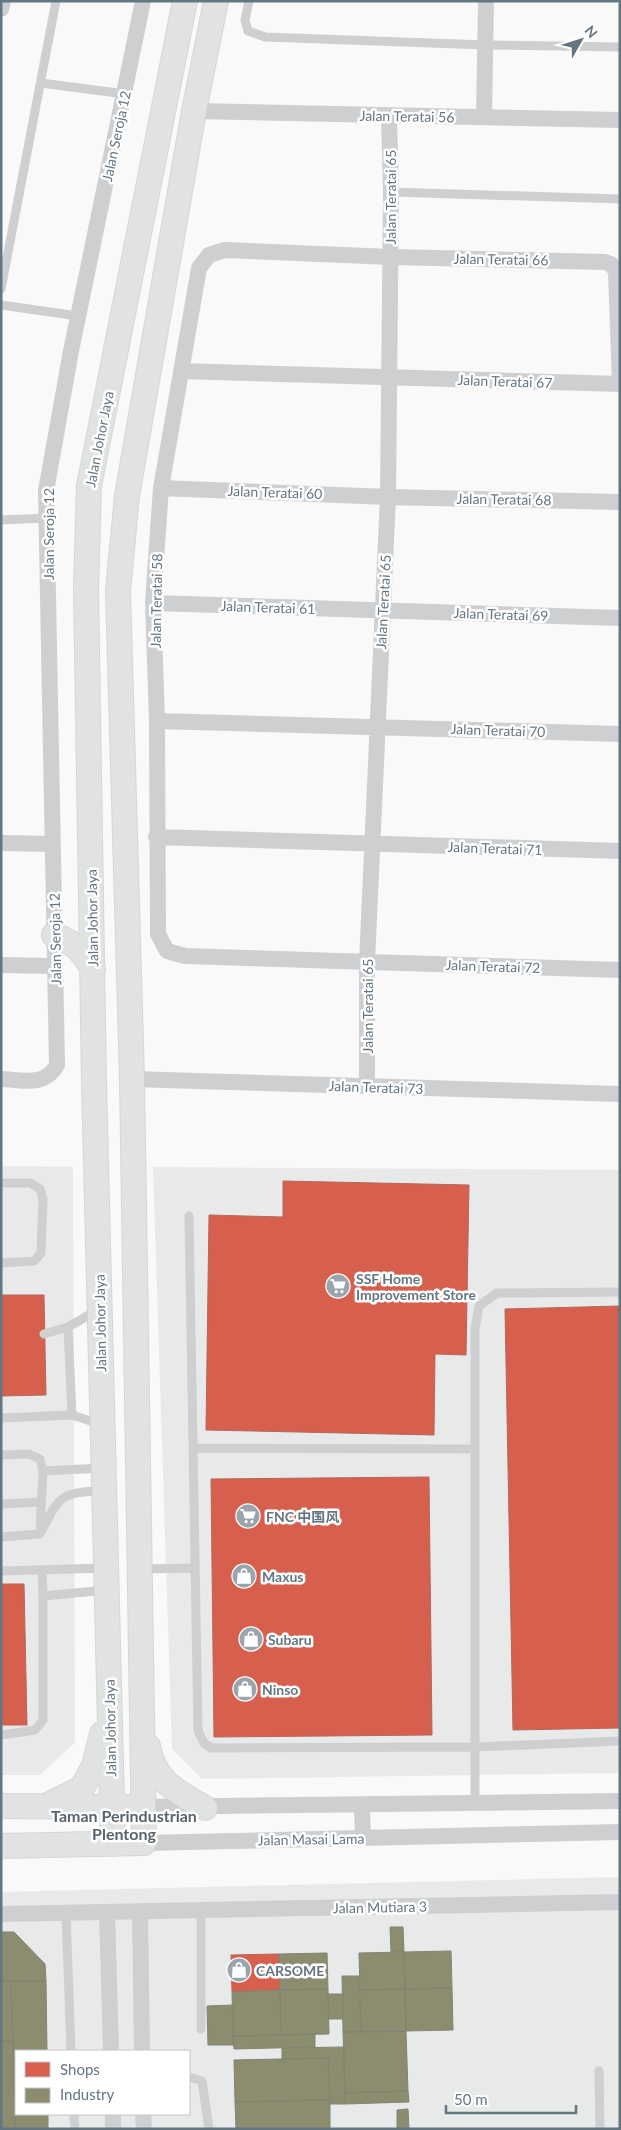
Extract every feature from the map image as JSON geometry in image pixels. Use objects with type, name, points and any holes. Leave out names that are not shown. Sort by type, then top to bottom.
[{"type":"main road","name":"Jalan Johor Jaya","points":[[113,1844],[86,589],[89,486],[185,1]]},
{"type":"main road","points":[[144,1843],[132,1079],[118,591],[127,496],[194,111],[216,1]]},
{"type":"main road","points":[[54,935],[69,940],[82,950],[93,969]]},
{"type":"main road","points":[[46,1806],[82,1788],[94,1766],[110,1703]]},
{"type":"main road","points":[[141,1705],[151,1763],[161,1778],[182,1795],[205,1808]]},
{"type":"main road","points":[[1,1806],[143,1807]]},
{"type":"main road","name":"Jalan Masai Lama","points":[[1,1846],[144,1843]]},
{"type":"street","points":[[1,9],[3,1]]},
{"type":"street","name":"Jalan Seroja 12","points":[[1,1080],[42,1080],[52,1075],[57,1065],[46,491],[78,316],[143,1]]},
{"type":"street","points":[[484,117],[486,1]]},
{"type":"street","name":"Jalan Teratai 56","points":[[194,111],[620,120]]},
{"type":"street","name":"Jalan Teratai 65","points":[[367,1086],[367,962],[371,844],[388,497],[391,257],[389,116]]},
{"type":"street","name":"Jalan Teratai 66","points":[[209,255],[225,250],[391,257],[605,262],[611,264],[616,271],[620,385]]},
{"type":"street","name":"Jalan Teratai 58","points":[[167,951],[158,934],[156,837],[157,721],[154,603],[161,488],[199,268],[209,255]]},
{"type":"street","name":"Jalan Teratai 67","points":[[181,370],[620,385]]},
{"type":"street","name":"Jalan Teratai 60","points":[[161,488],[388,497]]},
{"type":"street","name":"Jalan Teratai 68","points":[[388,497],[620,502]]},
{"type":"street","name":"Jalan Teratai 61","points":[[154,603],[383,610]]},
{"type":"street","name":"Jalan Teratai 69","points":[[383,610],[620,618]]},
{"type":"street","name":"Jalan Teratai 70","points":[[157,721],[620,734]]},
{"type":"street","name":"Jalan Teratai 71","points":[[156,837],[620,851]]},
{"type":"street","points":[[1,843],[53,844]]},
{"type":"street","name":"Jalan Teratai 72","points":[[167,951],[185,956],[620,970]]},
{"type":"street","points":[[1,965],[55,966]]},
{"type":"street","name":"Jalan Teratai 73","points":[[132,1079],[620,1094]]},
{"type":"street","points":[[143,1807],[205,1808],[620,1801]]},
{"type":"street","points":[[362,1806],[363,1838]]},
{"type":"street","name":"Jalan Masai Lama","points":[[144,1843],[620,1832]]},
{"type":"street","name":"Jalan Mutiara 3","points":[[1,1914],[620,1902]]},
{"type":"street","points":[[107,1912],[111,2050]]},
{"type":"street","points":[[140,1912],[142,2050]]},
{"type":"street","points":[[113,2115],[113,2129]]},
{"type":"street","points":[[143,2115],[144,2129]]},
{"type":"lane","points":[[1,289],[56,1]]},
{"type":"lane","points":[[249,1],[245,20],[248,31],[265,37],[486,45],[620,47]]},
{"type":"lane","points":[[41,83],[125,94]]},
{"type":"lane","points":[[391,192],[620,199]]},
{"type":"lane","points":[[1,305],[78,316]]},
{"type":"lane","points":[[1,520],[47,518]]},
{"type":"lane","points":[[1,1183],[31,1183],[40,1189],[43,1199],[41,1253],[34,1261],[1,1263]]},
{"type":"lane","points":[[189,1216],[198,1731],[204,1743],[211,1748],[475,1747],[620,1741]]},
{"type":"lane","points":[[475,1803],[475,1329],[480,1306],[496,1293],[620,1292]]},
{"type":"lane","points":[[44,1334],[68,1327],[100,1308]]},
{"type":"lane","points":[[68,1327],[72,1415]]},
{"type":"lane","points":[[1,1418],[72,1415],[103,1425]]},
{"type":"lane","points":[[193,1448],[475,1449]]},
{"type":"lane","points":[[1,1455],[29,1454],[40,1459],[43,1471],[40,1534]]},
{"type":"lane","points":[[43,1471],[104,1480]]},
{"type":"lane","points":[[40,1534],[58,1502],[67,1495],[104,1480]]},
{"type":"lane","points":[[1,1504],[41,1502]]},
{"type":"lane","points":[[1,1537],[40,1534]]},
{"type":"lane","points":[[139,1569],[196,1568]]},
{"type":"lane","points":[[1,1571],[42,1571],[107,1579]]},
{"type":"lane","points":[[1,1735],[35,1730],[43,1720],[42,1571]]},
{"type":"lane","points":[[43,1596],[107,1579]]},
{"type":"lane","points":[[201,1911],[201,2029]]},
{"type":"lane","points":[[66,1913],[71,2050]]},
{"type":"lane","points":[[599,2071],[600,2129]]},
{"type":"lane","points":[[190,2077],[202,2081],[209,2129]]},
{"type":"lane","points":[[74,2115],[75,2129]]},
{"type":"shaded area","points":[[1,1166],[73,1167],[75,1742],[40,1775],[1,1775]]},
{"type":"shaded area","points":[[153,1167],[620,1170],[620,1773],[202,1779],[172,1749]]},
{"type":"shaded area","points":[[620,1877],[620,2129],[1,2129],[1,1892]]},
{"type":"building: Shops","name":"SSF Home Improvement Store","points":[[283,1181],[469,1185],[466,1355],[435,1354],[434,1435],[206,1430],[209,1215],[283,1217]]},
{"type":"building: Shops","points":[[1,1295],[44,1295],[46,1395],[1,1396]]},
{"type":"building: Shops","points":[[620,1306],[620,1728],[513,1730],[505,1309]]},
{"type":"building: Shops","points":[[429,1477],[432,1735],[214,1737],[211,1479]]},
{"type":"building: Shops","points":[[1,1584],[24,1584],[27,1725],[1,1725]]},
{"type":"building: Shops","points":[[279,1954],[280,1990],[232,1992],[231,1955]]},
{"type":"building: Industry","points":[[390,1927],[403,1927],[404,1952],[391,1952]]},
{"type":"building: Industry","points":[[1,1932],[14,1932],[45,1964],[46,1981],[1,1981]]},
{"type":"building: Industry","points":[[451,1951],[452,1988],[405,1989],[404,1952]]},
{"type":"building: Industry","points":[[404,1952],[405,1989],[360,1990],[359,1953]]},
{"type":"building: Industry","points":[[327,1953],[328,1989],[280,1990],[279,1954]]},
{"type":"building: Industry","points":[[342,1976],[359,1976],[361,2032],[343,2032]]},
{"type":"building: Industry","points":[[1,1981],[11,1981],[13,2041],[1,2041]]},
{"type":"building: Industry","points":[[11,1981],[46,1981],[47,2050],[15,2050],[15,2115],[48,2115],[48,2129],[15,2129]]},
{"type":"building: Industry","points":[[452,1988],[453,2030],[406,2031],[405,1989]]},
{"type":"building: Industry","points":[[328,1989],[329,2034],[281,2035],[280,1990]]},
{"type":"building: Industry","points":[[405,1989],[406,2031],[361,2032],[360,1990]]},
{"type":"building: Industry","points":[[280,1990],[281,2035],[233,2036],[232,1992]]},
{"type":"building: Industry","points":[[328,1994],[343,1994],[343,2019],[329,2019]]},
{"type":"building: Industry","points":[[233,2005],[234,2045],[208,2045],[207,2006]]},
{"type":"building: Industry","points":[[406,2031],[408,2091],[345,2093],[343,2032]]},
{"type":"building: Industry","points":[[315,2034],[315,2047],[234,2049],[233,2036]]},
{"type":"building: Industry","points":[[1,2041],[13,2041],[15,2129],[1,2129]]},
{"type":"building: Industry","points":[[344,2047],[345,2104],[330,2104],[328,2058],[282,2059],[282,2048]]},
{"type":"building: Industry","points":[[328,2058],[330,2100],[235,2102],[234,2060]]},
{"type":"building: Industry","points":[[408,2091],[409,2102],[345,2104],[345,2093]]},
{"type":"building: Industry","points":[[330,2100],[330,2129],[236,2129],[235,2102]]},
{"type":"building: Industry","points":[[408,2109],[409,2129],[397,2129],[397,2110]]},
{"type":"place","name":"SSF Home Improvement Store","points":[[338,1286]]},
{"type":"place","name":"FNC 中国风","points":[[248,1516]]},
{"type":"place","name":"Maxus","points":[[244,1576]]},
{"type":"place","name":"Subaru","points":[[251,1639]]},
{"type":"place","name":"Ninso","points":[[245,1689]]},
{"type":"place","name":"CARSOME","points":[[239,1970]]},
{"type":"district","name":"Taman Perindustrian Plentong","points":[[124,1824]]}]
